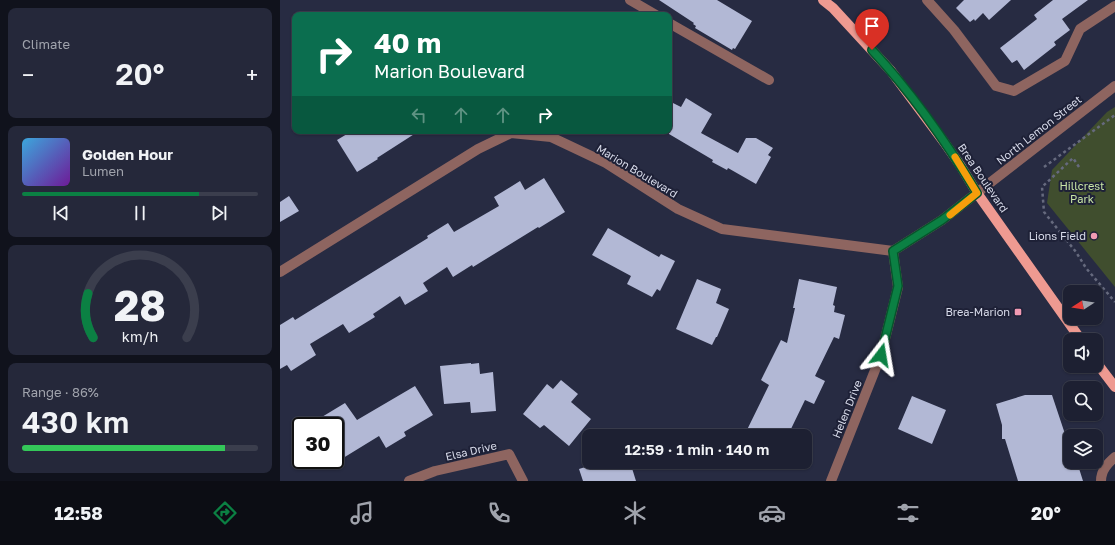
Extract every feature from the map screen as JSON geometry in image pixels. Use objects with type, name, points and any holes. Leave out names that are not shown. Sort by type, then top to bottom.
[{"type":"main road","name":"Brea Boulevard","points":[[823,0],[833,8],[891,71],[944,142],[977,193],[1076,333]]},
{"type":"main road","points":[[1103,371],[1115,387]]},
{"type":"street","points":[[630,0],[651,12]]},
{"type":"street","points":[[927,0],[954,30],[996,86],[1014,91],[1065,61],[1080,30],[1115,6]]},
{"type":"street","points":[[672,25],[769,80]]},
{"type":"street","name":"North Lemon Street","points":[[977,193],[1115,86]]},
{"type":"street","name":"Marion Boulevard","points":[[280,272],[478,148],[509,134]]},
{"type":"street","name":"Marion Boulevard","points":[[521,134],[551,137],[606,163],[678,209],[722,229],[893,251]]},
{"type":"street","points":[[893,251],[942,220],[977,193]]},
{"type":"street","name":"Helen Drive","points":[[831,481],[881,355],[898,286],[893,251]]},
{"type":"street","name":"Elsa Drive","points":[[409,481],[435,471],[509,454],[523,481]]},
{"type":"street","points":[[1101,481],[1104,468],[1115,456]]},
{"type":"path","points":[[1044,167],[1115,115]]},
{"type":"path","points":[[1080,167],[1073,158],[1042,187],[1044,212],[1076,252],[1086,268],[1115,302]]},
{"type":"green space","name":"Hillcrest Park","points":[[1115,107],[1115,287],[1047,203],[1052,170],[1107,112]]},
{"type":"building","points":[[659,0],[717,0],[752,21],[735,49],[733,48],[732,50],[695,28],[696,26],[693,24],[694,23]]},
{"type":"building","points":[[964,0],[1011,0],[989,20],[983,13],[975,21],[974,19],[970,22],[956,8]]},
{"type":"building","points":[[1053,0],[1088,0],[1062,19],[1070,30],[1054,42],[1056,45],[1024,70],[1017,60],[1012,63],[1000,48],[1037,19],[1034,15]]},
{"type":"building","points":[[686,98],[712,114],[701,133],[738,153],[746,138],[756,138],[773,148],[768,155],[771,157],[756,184],[728,168],[727,170],[712,162],[713,160],[669,134],[672,134],[672,102],[681,107]]},
{"type":"building","points":[[347,134],[414,134],[357,172],[337,140]]},
{"type":"building","points":[[544,178],[565,212],[473,267],[472,265],[453,277],[447,267],[423,283],[428,291],[405,305],[400,296],[373,314],[375,317],[349,333],[343,324],[310,344],[316,355],[291,371],[287,365],[280,369],[280,325],[293,317],[295,320],[428,238],[427,236],[448,223],[454,232],[499,206],[494,197],[520,181],[525,190]]},
{"type":"building","points":[[289,196],[299,211],[280,222],[280,202]]},
{"type":"building","points":[[608,228],[659,257],[661,254],[675,261],[660,291],[657,289],[652,297],[627,284],[631,276],[592,255]]},
{"type":"building","points":[[697,279],[721,289],[716,303],[729,309],[712,345],[676,329]]},
{"type":"building","points":[[799,279],[837,287],[833,305],[835,306],[834,312],[845,315],[839,339],[834,337],[815,376],[825,381],[814,404],[805,400],[791,429],[747,429],[769,385],[761,380],[781,340],[787,343],[795,308],[793,308]]},
{"type":"building","points":[[479,363],[480,374],[493,372],[496,411],[471,413],[470,402],[444,404],[440,366]]},
{"type":"building","points":[[561,380],[578,394],[571,402],[591,419],[569,446],[544,425],[540,428],[523,414],[547,384],[553,389]]},
{"type":"building","points":[[415,386],[433,415],[404,432],[406,436],[386,448],[379,436],[344,457],[344,417],[322,417],[345,403],[357,420]]},
{"type":"building","points":[[1025,395],[1052,395],[1063,429],[1063,469],[1079,469],[1083,481],[1018,481],[1005,439],[1002,439],[1002,425],[996,404]]},
{"type":"building","points":[[912,396],[946,410],[932,444],[898,429]]},
{"type":"building","points":[[579,469],[632,469],[636,481],[583,481]]},
{"type":"slow traffic","points":[[950,215],[977,193],[955,157]]},
{"type":"place","name":"Lions Field","points":[[1094,236]]},
{"type":"place","name":"Brea-Marion","points":[[1018,312]]},
{"type":"route","points":[[872,50],[891,71],[944,142],[977,193],[942,220],[893,251],[898,286],[881,355]]}]
